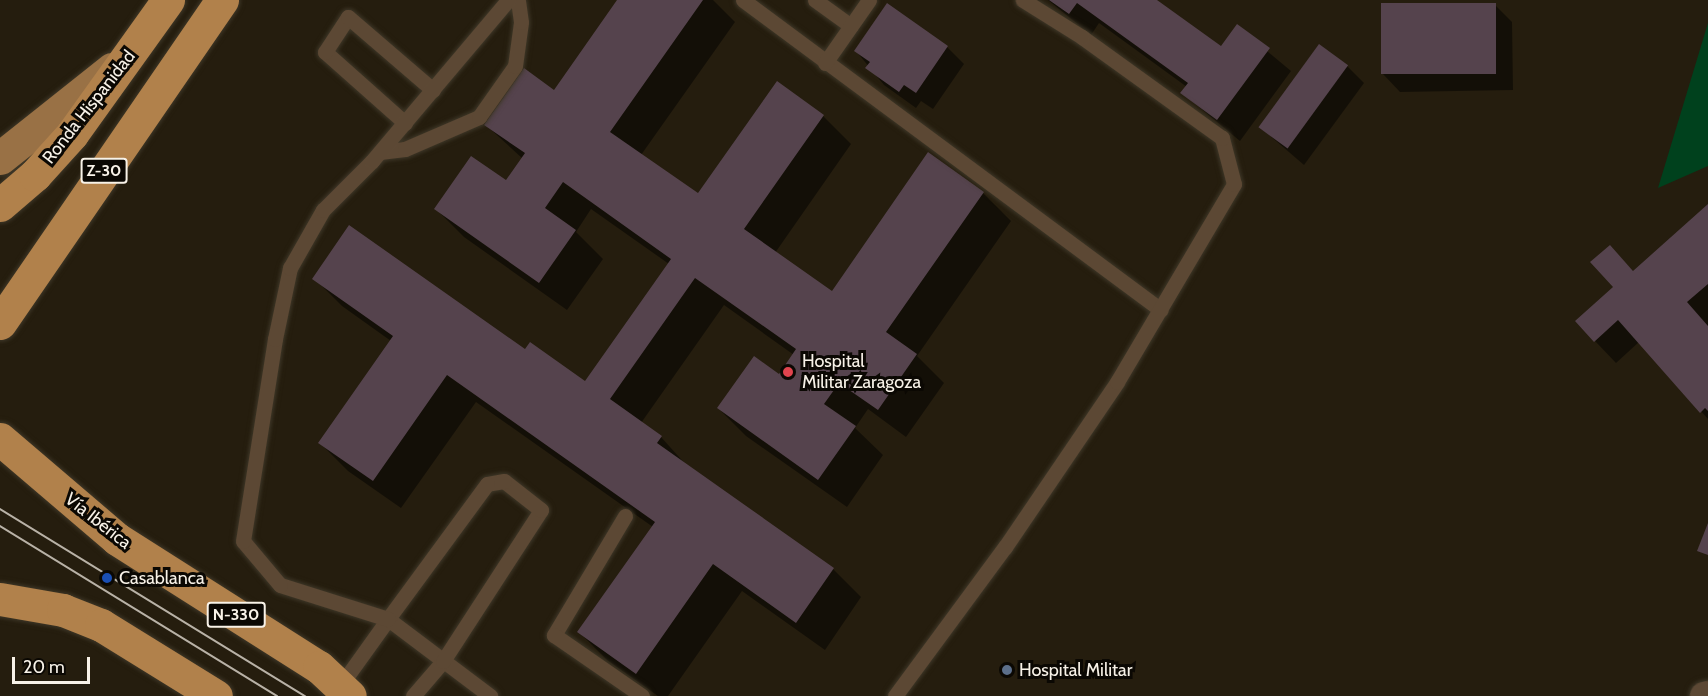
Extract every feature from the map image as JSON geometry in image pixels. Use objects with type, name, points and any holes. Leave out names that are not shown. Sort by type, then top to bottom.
[{"type":"highway","name":"Ronda Hispanidad","points":[[0,205],[35,175],[72,134],[168,0]]},
{"type":"highway","name":"Z-30","points":[[0,323],[215,10]]},
{"type":"highway","name":"Vía Ibérica","points":[[0,439],[117,539],[319,667],[345,691]]},
{"type":"highway","points":[[0,599],[63,610],[101,625],[216,696]]},
{"type":"main road","points":[[0,158],[132,52]]},
{"type":"lane","points":[[215,10],[238,0]]},
{"type":"lane","points":[[490,696],[388,619],[280,585],[243,541],[275,339],[291,268],[323,210],[380,152],[508,0]]},
{"type":"lane","points":[[380,152],[405,149],[479,117],[515,66],[521,22],[518,0]]},
{"type":"lane","points":[[743,0],[1161,310]]},
{"type":"lane","points":[[815,0],[851,26]]},
{"type":"lane","points":[[825,63],[868,0]]},
{"type":"lane","points":[[895,696],[1005,547],[1117,382],[1234,184],[1222,138],[1082,37],[1023,0]]},
{"type":"lane","points":[[405,123],[325,52],[348,17],[433,90]]},
{"type":"lane","points":[[345,691],[388,619],[487,484],[504,481],[541,510],[443,661],[413,696]]},
{"type":"lane","points":[[625,516],[554,635],[642,696]]},
{"type":"green space","points":[[1708,23],[1708,166],[1658,188]]},
{"type":"building","points":[[617,0],[703,0],[610,132],[698,193],[777,81],[824,115],[744,229],[832,291],[928,152],[984,192],[886,332],[917,354],[878,410],[839,383],[824,404],[856,426],[818,480],[717,408],[754,356],[779,374],[796,349],[695,278],[610,399],[662,436],[657,443],[834,568],[796,623],[713,564],[636,674],[577,632],[655,522],[447,375],[373,481],[318,443],[393,336],[312,279],[349,225],[525,349],[530,342],[585,381],[671,259],[563,182],[545,208],[576,230],[539,283],[434,209],[471,156],[506,180],[525,153],[484,125],[524,68],[554,90]]},
{"type":"building","points":[[1049,0],[1157,0],[1221,46],[1237,24],[1270,48],[1217,120],[1180,93],[1188,83],[1077,3],[1069,14]]},
{"type":"building","points":[[887,3],[948,46],[916,93],[904,85],[899,92],[865,68],[870,62],[854,51]]},
{"type":"building","points":[[1381,3],[1496,3],[1496,74],[1381,74]]},
{"type":"building","points":[[1319,44],[1348,65],[1288,148],[1258,127]]},
{"type":"building","points":[[1708,204],[1708,284],[1687,302],[1708,326],[1708,411],[1705,408],[1700,413],[1618,320],[1594,342],[1575,321],[1613,287],[1590,262],[1610,245],[1633,271]]},
{"type":"building","points":[[1708,523],[1708,555],[1697,551]]},
{"type":"tram line","points":[[0,509],[305,696]]},
{"type":"tram line","points":[[0,526],[277,696]]},
{"type":"place","name":"Hospital Militar Zaragoza","points":[[788,372]]},
{"type":"place","name":"Casablanca","points":[[107,578]]},
{"type":"place","name":"Hospital Militar","points":[[1007,670]]}]
